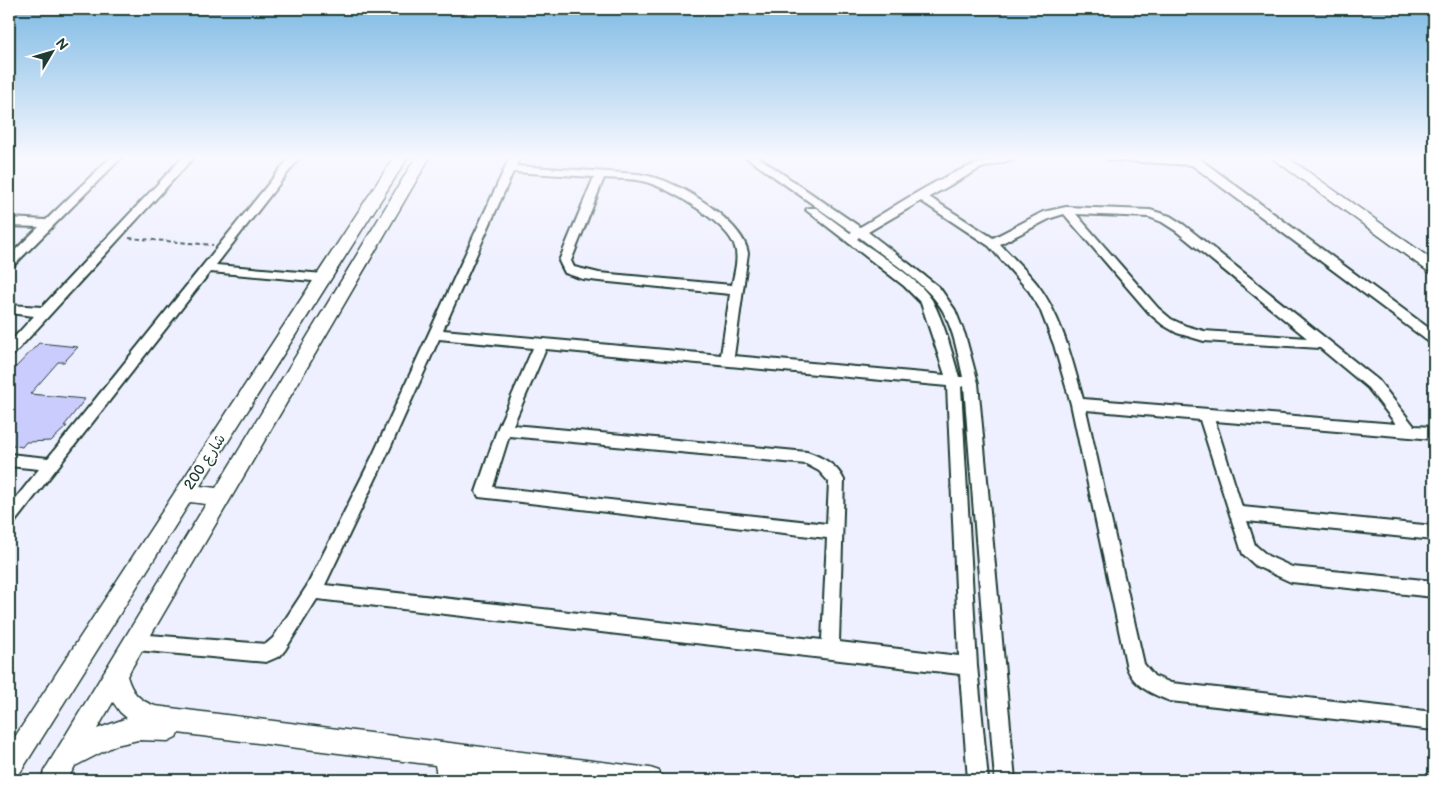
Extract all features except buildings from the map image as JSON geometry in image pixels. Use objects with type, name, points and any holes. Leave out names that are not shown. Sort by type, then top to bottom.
[{"type":"street","points":[[9,263],[79,194]]},
{"type":"street","points":[[9,351],[154,194]]},
{"type":"street","points":[[9,518],[266,194]]},
{"type":"street","name":"شارع 200","points":[[9,767],[378,194]]},
{"type":"street","name":"شارع 200","points":[[53,780],[116,677],[400,194]]},
{"type":"street","points":[[136,642],[266,653],[274,650],[279,644],[313,591],[379,457],[498,194]]},
{"type":"street","points":[[592,194],[565,261],[569,270],[583,275],[599,277],[737,290]]},
{"type":"street","points":[[682,194],[722,224],[733,235],[740,246],[742,267],[726,362]]},
{"type":"street","points":[[793,194],[935,290],[949,310],[959,335],[971,383],[1005,780]]},
{"type":"street","points":[[800,194],[855,235],[926,301],[946,351],[954,382],[968,666],[978,780]]},
{"type":"street","points":[[855,235],[927,194]]},
{"type":"street","points":[[1240,194],[1434,339]]},
{"type":"street","points":[[1330,194],[1434,268]]},
{"type":"street","points":[[1344,194],[1434,255]]},
{"type":"street","points":[[922,197],[993,243],[1033,288],[1046,309],[1061,345],[1078,404],[1136,668],[1148,682],[1170,692],[1434,721]]},
{"type":"street","points":[[993,243],[1047,215],[1066,210],[1150,214],[1166,219],[1180,228],[1373,384],[1409,430]]},
{"type":"street","points":[[1066,210],[1154,311],[1167,322],[1182,330],[1204,336],[1325,344]]},
{"type":"street","points":[[9,222],[48,224]]},
{"type":"street","points":[[207,268],[324,278]]},
{"type":"street","points":[[9,309],[44,312]]},
{"type":"street","points":[[434,334],[971,383]]},
{"type":"street","points":[[541,345],[504,430],[484,492],[834,532]]},
{"type":"street","points":[[1078,404],[1434,433]]},
{"type":"street","points":[[1206,415],[1236,513],[1249,548],[1262,561],[1291,574],[1434,590]]},
{"type":"street","points":[[504,430],[808,458],[819,463],[829,470],[837,480],[830,649]]},
{"type":"street","points":[[9,460],[51,464]]},
{"type":"street","points":[[185,493],[221,497]]},
{"type":"street","points":[[1236,513],[1434,533]]},
{"type":"street","points":[[313,591],[517,616],[830,649],[968,666]]},
{"type":"street","points":[[116,677],[120,695],[127,706],[139,713],[155,718],[650,780]]},
{"type":"street","points":[[67,757],[117,731],[148,727],[548,780]]},
{"type":"path","points":[[114,237],[225,246]]}]
